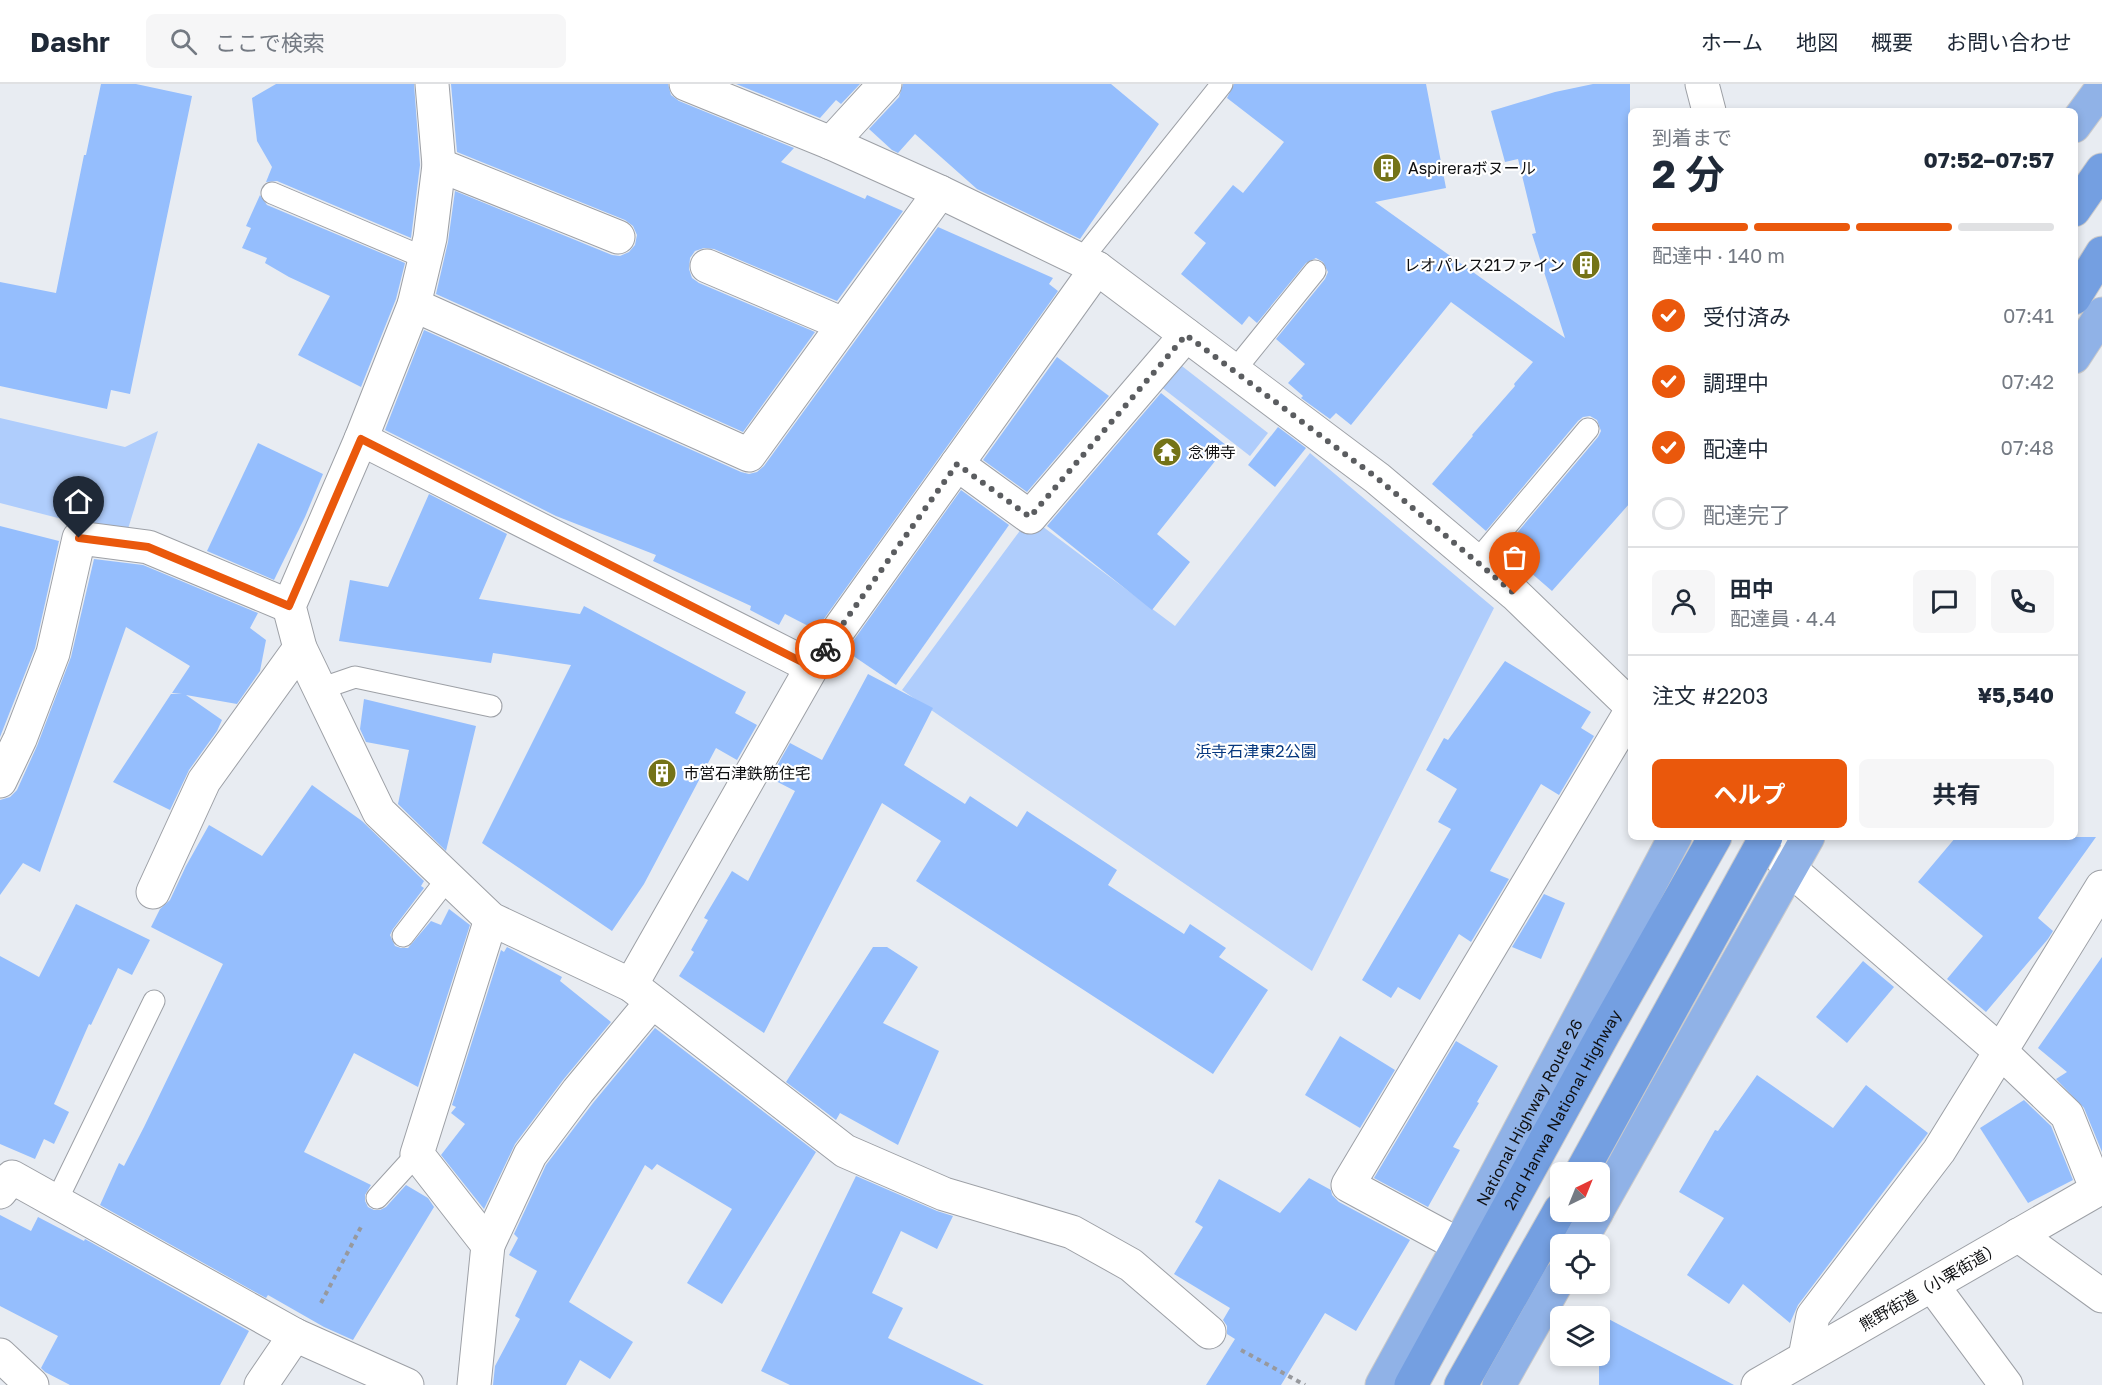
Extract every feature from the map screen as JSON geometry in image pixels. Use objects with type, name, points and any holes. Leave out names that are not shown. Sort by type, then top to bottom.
[{"type":"highway","points":[[2078,121],[2102,88]]},
{"type":"highway","points":[[2078,204],[2102,170]]},
{"type":"highway","points":[[2078,292],[2102,254]]},
{"type":"highway","points":[[2078,351],[2102,314]]},
{"type":"highway","name":"National Highway Route 26","points":[[1382,1385],[1459,1245],[1673,840]]},
{"type":"highway","name":"2nd Hanwa National Highway","points":[[1411,1385],[1604,1033],[1713,840]]},
{"type":"highway","points":[[1587,1162],[1763,840]]},
{"type":"highway","points":[[1610,1189],[1806,840]]},
{"type":"highway","points":[[1461,1385],[1553,1222]]},
{"type":"highway","points":[[1499,1385],[1550,1294]]},
{"type":"street","points":[[432,84],[439,165],[429,237],[414,305],[361,439],[289,606],[300,648],[379,812],[492,919],[641,994],[845,1151],[944,1194],[1072,1232],[1131,1265],[1209,1332]]},
{"type":"street","points":[[686,84],[831,143],[940,192],[1089,264],[1377,478],[1515,594],[1628,703]]},
{"type":"street","points":[[831,143],[885,84]]},
{"type":"street","points":[[1702,84],[1708,108]]},
{"type":"street","points":[[439,165],[618,237]]},
{"type":"street","points":[[414,305],[749,455],[940,192]]},
{"type":"street","points":[[474,1385],[488,1245],[530,1155],[578,1091],[641,994],[812,667],[957,464],[1089,264]]},
{"type":"street","points":[[708,266],[843,324]]},
{"type":"street","points":[[957,464],[1030,517],[1186,335]]},
{"type":"street","points":[[361,439],[812,667]]},
{"type":"street","points":[[0,781],[20,739],[53,653],[79,538],[148,547],[289,606]]},
{"type":"street","points":[[153,892],[204,781],[300,648]]},
{"type":"street","points":[[1459,1245],[1348,1185],[1628,715]]},
{"type":"street","points":[[1767,840],[1791,870],[2000,1051],[2067,1115],[2099,1189]]},
{"type":"street","points":[[1805,1357],[1813,1316],[1939,1151],[2102,887]]},
{"type":"street","points":[[488,1245],[417,1154],[492,919]]},
{"type":"street","points":[[0,1192],[12,1177],[299,1336],[407,1385]]},
{"type":"street","name":"熊野街道（小栗街道）","points":[[1758,1385],[2099,1189]]},
{"type":"street","points":[[2018,1235],[2102,1296]]},
{"type":"street","points":[[1932,1285],[2006,1385]]},
{"type":"street","points":[[261,1385],[299,1336]]},
{"type":"street","points":[[0,1355],[32,1385]]},
{"type":"lane","points":[[1089,264],[1222,84]]},
{"type":"lane","points":[[272,193],[425,258]]},
{"type":"lane","points":[[1234,371],[1315,271]]},
{"type":"lane","points":[[1476,562],[1588,429]]},
{"type":"lane","points":[[320,688],[355,676],[491,706]]},
{"type":"lane","points":[[403,936],[448,878]]},
{"type":"lane","points":[[56,1202],[154,1001]]},
{"type":"lane","points":[[377,1198],[417,1154]]},
{"type":"path","points":[[299,1336],[377,1198]]},
{"type":"path","points":[[1209,1332],[1305,1385]]},
{"type":"green space","points":[[1178,363],[1268,433],[1250,456],[1160,386]]},
{"type":"green space","points":[[0,418],[125,447],[158,431],[128,529],[89,526],[0,503]]},
{"type":"green space","name":"浜寺石津東2公園","points":[[1310,453],[1494,608],[1312,971],[902,690],[1030,517],[1175,626]]},
{"type":"building","points":[[101,84],[136,84],[192,96],[130,394],[111,390],[107,409],[0,386],[0,282],[56,293]]},
{"type":"building","points":[[276,84],[414,84],[420,165],[411,238],[277,181],[266,182],[272,167],[257,141],[252,98]]},
{"type":"building","points":[[451,84],[668,84],[671,95],[679,101],[794,148],[781,162],[865,199],[867,195],[903,211],[837,301],[714,249],[704,248],[695,251],[690,258],[689,269],[692,278],[699,283],[815,332],[743,432],[436,294],[448,242],[455,191],[612,255],[620,256],[629,252],[635,245],[637,235],[633,226],[625,220],[457,152]]},
{"type":"building","points":[[736,84],[860,84],[841,104],[836,100],[820,118]]},
{"type":"building","points":[[903,84],[1111,84],[1159,124],[1080,239],[977,189],[915,134],[898,153],[892,150],[869,129],[899,97]]},
{"type":"building","points":[[1234,84],[1426,84],[1446,188],[1375,202],[1565,338],[1532,234],[1536,233],[1518,159],[1505,162],[1491,111],[1555,92],[1593,84],[1630,84],[1630,108],[1628,108],[1628,505],[1552,591],[1514,558],[1516,556],[1505,547],[1598,437],[1601,431],[1597,420],[1590,416],[1578,421],[1486,531],[1432,484],[1533,362],[1451,302],[1351,425],[1336,413],[1330,419],[1301,398],[1303,396],[1288,383],[1305,364],[1276,339],[1325,279],[1328,272],[1323,262],[1316,258],[1306,263],[1257,323],[1249,316],[1242,325],[1181,274],[1206,243],[1194,233],[1233,185],[1243,193],[1284,142],[1227,98]]},
{"type":"building","points":[[260,195],[267,205],[405,263],[396,299],[361,387],[298,355],[330,296],[265,263],[267,258],[242,248],[251,228],[246,226]]},
{"type":"building","points":[[938,227],[1053,278],[1049,284],[1058,291],[816,630],[785,614],[779,625],[750,610],[751,606],[653,561],[656,555],[556,516],[385,430],[424,330],[741,472],[749,474],[757,472],[764,466]]},
{"type":"building","points":[[1057,357],[1109,396],[1027,492],[983,460]]},
{"type":"building","points":[[1161,393],[1227,446],[1157,534],[1190,562],[1152,610],[1047,526]]},
{"type":"building","points":[[1278,427],[1306,448],[1275,487],[1248,465]]},
{"type":"building","points":[[258,443],[323,474],[274,580],[207,551]]},
{"type":"building","points":[[961,490],[1009,525],[896,685],[846,651]]},
{"type":"building","points":[[429,494],[507,534],[479,599],[580,614],[584,606],[746,692],[735,713],[757,725],[737,760],[716,748],[644,884],[612,931],[482,843],[571,665],[493,653],[491,663],[339,641],[350,580],[388,587]]},
{"type":"building","points":[[0,526],[59,541],[35,648],[0,737]]},
{"type":"building","points":[[94,559],[143,565],[258,613],[250,628],[266,640],[260,671],[237,704],[186,695],[222,720],[217,731],[189,770],[170,810],[113,782],[171,694],[182,694],[172,693],[190,666],[126,627],[40,872],[23,863],[0,895],[0,800],[10,797],[17,790],[37,746],[71,657]]},
{"type":"building","points":[[1505,661],[1591,712],[1581,728],[1594,736],[1559,795],[1541,784],[1490,871],[1509,879],[1471,942],[1459,934],[1420,1000],[1398,987],[1391,998],[1362,980],[1451,829],[1438,822],[1457,789],[1426,770],[1444,738],[1448,740]]},
{"type":"building","points":[[868,674],[933,708],[904,765],[965,804],[970,796],[1017,827],[1027,811],[1117,870],[1108,885],[1184,934],[1190,924],[1226,948],[1219,957],[1268,990],[1213,1074],[916,881],[941,841],[882,803],[764,1033],[679,976],[694,952],[691,950],[708,920],[704,918],[732,871],[748,881],[795,791],[770,778],[790,743],[822,760]]},
{"type":"building","points":[[364,699],[476,726],[446,851],[398,804],[409,750],[366,742],[360,729]]},
{"type":"building","points":[[312,785],[362,821],[424,881],[421,886],[424,888],[390,935],[395,946],[408,948],[431,921],[441,925],[449,909],[470,925],[418,1087],[354,1053],[304,1152],[371,1185],[365,1195],[365,1201],[368,1207],[374,1210],[386,1207],[406,1185],[428,1198],[434,1207],[353,1340],[324,1327],[268,1295],[266,1298],[100,1205],[119,1163],[124,1166],[144,1127],[223,964],[151,927],[160,909],[170,900],[209,825],[262,856]]},
{"type":"building","points":[[2078,837],[2096,837],[2038,918],[2053,931],[2048,939],[1986,1012],[1947,979],[1983,936],[1918,882],[1953,840],[2078,840]]},
{"type":"building","points":[[1544,894],[1565,903],[1541,959],[1512,947]]},
{"type":"building","points":[[76,904],[150,940],[132,975],[118,968],[91,1025],[89,1024],[54,1104],[69,1112],[54,1144],[44,1139],[35,1159],[0,1144],[0,956],[39,977]]},
{"type":"building","points":[[507,947],[562,977],[560,981],[611,1022],[563,1080],[515,1144],[484,1209],[441,1155],[465,1124],[451,1113],[456,1107],[452,1105],[501,950],[504,952]]},
{"type":"building","points":[[873,947],[887,947],[918,967],[883,1023],[939,1051],[898,1145],[840,1113],[836,1120],[786,1082]]},
{"type":"building","points":[[2102,957],[2102,1152],[2084,1108],[2056,1079],[2067,1072],[2038,1048]]},
{"type":"building","points":[[1863,961],[1894,987],[1847,1043],[1816,1017]]},
{"type":"building","points":[[655,1028],[816,1152],[722,1304],[687,1283],[732,1209],[657,1164],[652,1170],[645,1165],[569,1302],[633,1342],[610,1379],[580,1360],[566,1385],[493,1385],[495,1366],[520,1319],[515,1316],[537,1271],[509,1255],[518,1238],[514,1234],[546,1165],[593,1103]]},
{"type":"building","points":[[1340,1036],[1395,1070],[1360,1128],[1305,1095]]},
{"type":"building","points":[[1456,1041],[1498,1066],[1453,1147],[1460,1150],[1428,1207],[1374,1178]]},
{"type":"building","points":[[1757,1075],[1833,1128],[1866,1085],[1928,1133],[1798,1305],[1790,1323],[1743,1284],[1729,1304],[1687,1275],[1724,1218],[1679,1192],[1715,1130],[1718,1131]]},
{"type":"building","points":[[2024,1100],[2051,1126],[2073,1180],[2028,1203],[1980,1128]]},
{"type":"building","points":[[856,1176],[953,1216],[937,1249],[901,1231],[872,1293],[903,1308],[888,1338],[984,1385],[790,1385],[761,1371]]},
{"type":"building","points":[[1309,1178],[1331,1190],[1332,1195],[1339,1202],[1410,1240],[1356,1331],[1325,1313],[1281,1385],[1206,1385],[1235,1339],[1227,1334],[1227,1326],[1223,1320],[1230,1308],[1174,1274],[1203,1227],[1195,1222],[1219,1179],[1280,1213]]},
{"type":"building","points":[[0,1215],[31,1231],[38,1217],[84,1241],[85,1239],[249,1331],[220,1385],[70,1385],[45,1372],[41,1368],[58,1336],[0,1306]]},
{"type":"building","points":[[1610,1320],[1734,1385],[1599,1385],[1599,1366],[1610,1366]]},
{"type":"way so far","points":[[825,649],[957,464],[1030,517],[1186,335],[1377,478],[1515,594]]},
{"type":"place","name":"Aspireraボヌール","points":[[1387,168]]},
{"type":"place","name":"レオパレス21ファイン","points":[[1586,265]]},
{"type":"place","name":"念佛寺","points":[[1167,452]]},
{"type":"place","name":"市営石津鉄筋住宅","points":[[662,773]]},
{"type":"route","points":[[79,538],[148,547],[289,606],[361,439],[812,667],[825,649]]}]
